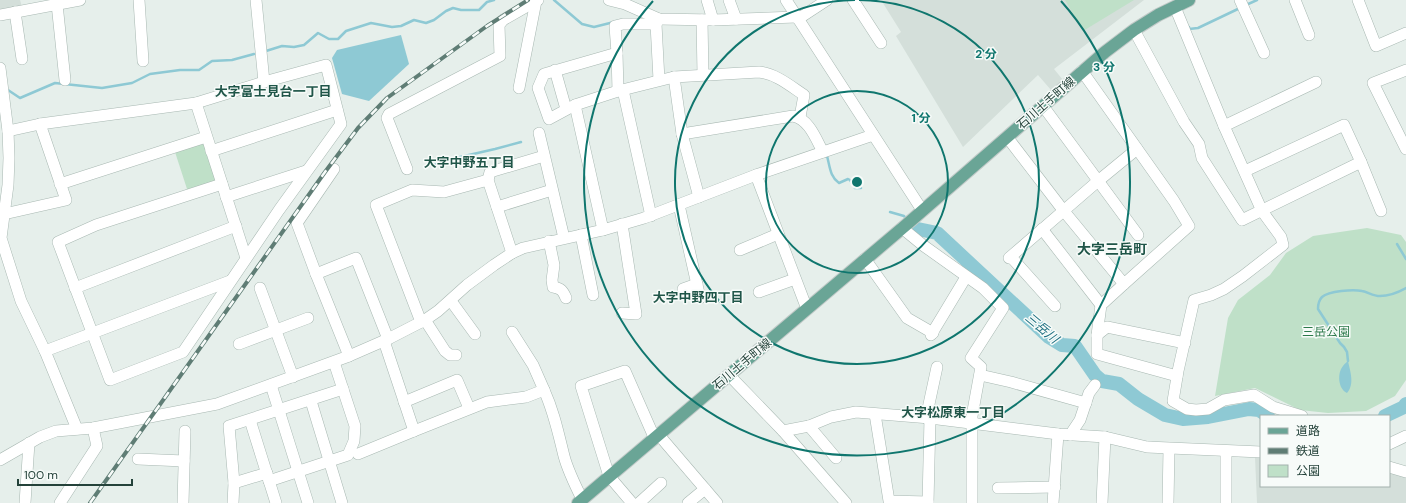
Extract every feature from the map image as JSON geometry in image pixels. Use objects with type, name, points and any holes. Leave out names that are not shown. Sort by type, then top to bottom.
[{"type":"main road","name":"石川土手町線","points":[[580,501],[911,221],[1082,71],[1134,30],[1158,15],[1189,0]]},
{"type":"street","points":[[0,14],[80,0]]},
{"type":"street","points":[[138,0],[143,61]]},
{"type":"street","points":[[256,0],[264,82]]},
{"type":"street","points":[[609,0],[625,4],[658,22]]},
{"type":"street","points":[[703,75],[708,20],[707,0]]},
{"type":"street","points":[[730,0],[736,19]]},
{"type":"street","points":[[786,0],[873,135],[911,221],[924,246],[983,288],[1002,308],[971,358],[981,367],[972,416],[972,503]]},
{"type":"street","points":[[651,216],[621,91],[615,26],[623,24],[658,22],[797,18],[827,0]]},
{"type":"street","points":[[853,0],[880,43]]},
{"type":"street","points":[[1240,0],[1264,53]]},
{"type":"street","points":[[1295,0],[1309,35]]},
{"type":"street","points":[[1358,0],[1376,46],[1406,33]]},
{"type":"street","points":[[520,88],[537,1]]},
{"type":"street","points":[[407,169],[387,118],[390,114],[500,56],[499,25],[503,20],[537,1]]},
{"type":"street","points":[[57,4],[65,80]]},
{"type":"street","points":[[1175,6],[1224,126],[1262,211],[1281,237],[1283,245],[1224,289],[1194,300],[1173,400],[1187,408],[1196,410],[1208,409],[1224,400],[1254,395],[1273,407],[1299,415]]},
{"type":"street","points":[[15,12],[22,59]]},
{"type":"street","points":[[658,22],[659,80]]},
{"type":"street","points":[[1134,30],[1184,122],[1199,144],[1202,158],[1242,220],[1361,162]]},
{"type":"street","points":[[617,53],[544,74],[538,88],[549,119],[570,107],[659,80],[703,75],[758,72],[768,73],[804,95],[800,117]]},
{"type":"street","points":[[8,131],[40,124],[196,104],[264,82],[326,65],[340,124],[230,281],[183,352],[110,380],[58,242],[96,225],[222,184]]},
{"type":"street","points":[[0,68],[8,131],[8,184],[1,238],[21,301],[45,351],[77,429]]},
{"type":"street","points":[[555,70],[570,107],[603,230]]},
{"type":"street","points":[[1406,70],[1373,83],[1406,149]]},
{"type":"street","points":[[1082,71],[1174,201],[1189,226],[1101,305],[1097,335],[1097,354],[1178,376]]},
{"type":"street","points":[[674,78],[682,134],[699,197]]},
{"type":"street","points":[[1224,126],[1316,82]]},
{"type":"street","points":[[196,104],[246,258]]},
{"type":"street","points":[[1043,106],[1138,235]]},
{"type":"street","points":[[211,150],[337,110]]},
{"type":"street","points":[[682,134],[793,116],[800,117],[813,132],[822,152]]},
{"type":"street","points":[[4,214],[66,200],[40,124]]},
{"type":"street","points":[[1245,171],[1344,125],[1381,211]]},
{"type":"street","points":[[539,133],[564,238]]},
{"type":"street","points":[[0,460],[40,437],[56,431],[93,428],[217,404],[334,362],[386,340],[423,321],[494,265],[523,248],[603,230],[651,216],[756,176],[873,135]]},
{"type":"street","points":[[60,184],[206,136]]},
{"type":"street","points":[[1007,137],[1063,210],[1124,284]]},
{"type":"street","points":[[1055,306],[1010,258],[1063,210],[1137,149]]},
{"type":"street","points":[[512,254],[488,180],[490,172],[544,156]]},
{"type":"street","points":[[334,169],[298,223],[316,274],[349,356]]},
{"type":"street","points":[[226,197],[306,171]]},
{"type":"street","points":[[756,176],[807,309]]},
{"type":"street","points":[[456,354],[450,355],[445,351],[423,321],[376,204],[412,190],[444,192],[488,180]]},
{"type":"street","points":[[497,206],[552,190]]},
{"type":"street","points":[[679,205],[700,298]]},
{"type":"street","points":[[622,224],[636,314],[622,313]]},
{"type":"street","points":[[75,288],[236,226]]},
{"type":"street","points":[[1042,229],[1101,305]]},
{"type":"street","points":[[740,250],[778,234]]},
{"type":"street","points":[[581,235],[592,295]]},
{"type":"street","points":[[550,242],[554,266],[552,280],[553,287],[564,291],[566,298]]},
{"type":"street","points":[[316,274],[356,258],[386,340],[414,431]]},
{"type":"street","points":[[865,259],[907,318],[932,334],[966,277]]},
{"type":"street","points":[[759,292],[795,279]]},
{"type":"street","points":[[45,351],[230,281]]},
{"type":"street","points":[[683,289],[697,284]]},
{"type":"street","points":[[260,288],[293,377]]},
{"type":"street","points":[[451,300],[475,334]]},
{"type":"street","points":[[239,344],[308,318]]},
{"type":"street","points":[[1097,335],[1107,327],[1185,343]]},
{"type":"street","points":[[512,332],[533,365],[544,390],[554,415],[564,456],[580,501]]},
{"type":"street","points":[[234,483],[298,472],[329,463],[348,455],[354,441],[355,426],[334,362]]},
{"type":"street","points":[[875,414],[889,501],[928,502],[928,418],[937,367]]},
{"type":"street","points":[[632,503],[610,476],[581,386],[625,371],[656,436],[717,503]]},
{"type":"street","points":[[729,375],[783,431],[846,503]]},
{"type":"street","points":[[980,375],[1086,403]]},
{"type":"street","points":[[404,402],[457,380],[469,408]]},
{"type":"street","points":[[271,385],[308,503]]},
{"type":"street","points":[[1070,435],[1080,420],[1089,393],[1095,385]]},
{"type":"street","points":[[233,503],[234,483],[229,426],[311,401],[343,389]]},
{"type":"street","points":[[358,454],[469,408],[487,402],[526,397],[544,390]]},
{"type":"street","points":[[311,401],[342,503]]},
{"type":"street","points":[[783,431],[808,426],[831,417],[856,412],[928,418],[1058,434],[1105,437],[1147,447],[1260,452]]},
{"type":"street","points":[[250,420],[276,503]]},
{"type":"street","points":[[808,426],[836,458]]},
{"type":"street","points":[[60,503],[97,446],[93,428]]},
{"type":"street","points":[[183,503],[185,431]]},
{"type":"street","points":[[1053,503],[1058,434]]},
{"type":"street","points":[[1390,444],[1406,436]]},
{"type":"street","points":[[1102,503],[1105,437]]},
{"type":"street","points":[[25,503],[29,443]]},
{"type":"street","points":[[1168,503],[1169,449]]},
{"type":"street","points":[[1226,451],[1226,503]]},
{"type":"street","points":[[138,459],[184,461]]},
{"type":"street","points":[[1390,467],[1406,472]]},
{"type":"street","points":[[639,503],[661,484]]},
{"type":"street","points":[[998,488],[1054,487]]},
{"type":"street","points":[[688,503],[705,489]]},
{"type":"shaded area","points":[[0,0],[20,0],[22,7],[0,11]]},
{"type":"shaded area","points":[[881,0],[1144,0],[1054,69],[1063,80],[1051,90],[1038,75],[963,147],[896,36],[901,32]]},
{"type":"shaded area","points":[[1255,457],[1260,457],[1260,487],[1390,487],[1390,471],[1406,475],[1406,503],[1257,503]]},
{"type":"green space","points":[[1065,0],[1134,0],[1083,31]]},
{"type":"green space","points":[[202,142],[205,144],[217,180],[188,192],[175,152]]},
{"type":"green space","name":"三岳公園","points":[[1367,228],[1401,235],[1406,242],[1406,380],[1395,396],[1366,411],[1328,413],[1300,410],[1255,388],[1215,396],[1228,318],[1238,300],[1270,275],[1286,253],[1313,236]]},
{"type":"water","points":[[401,35],[409,64],[369,101],[342,94],[332,58],[337,50]]},
{"type":"water","points":[[1348,361],[1351,373],[1351,386],[1347,393],[1340,385],[1339,377],[1341,369]]},
{"type":"waterway","points":[[266,51],[282,46],[294,47],[304,45],[318,33],[329,39],[338,39],[346,31],[371,23],[392,27],[401,26],[414,20],[426,23],[434,20],[446,11],[453,8],[461,10],[479,10],[487,2],[494,0]]},
{"type":"waterway","points":[[554,0],[582,24],[594,27],[614,22]]},
{"type":"waterway","points":[[1246,5],[1257,0]]},
{"type":"waterway","points":[[1189,27],[1189,29],[1198,28],[1240,8]]},
{"type":"waterway","points":[[8,90],[20,98],[55,83],[102,88],[132,83],[150,74],[180,70],[199,70],[212,61],[232,60],[254,54]]},
{"type":"waterway","points":[[434,165],[521,142]]},
{"type":"waterway","points":[[827,156],[831,171],[836,181],[839,183],[848,179],[855,188],[861,188]]},
{"type":"waterway","points":[[890,212],[904,216],[907,220]]},
{"type":"waterway","name":"三岳川","points":[[913,228],[937,233],[1049,337],[1062,345],[1075,346],[1095,375],[1102,381],[1119,384],[1138,399],[1165,415],[1183,419],[1208,417],[1249,409],[1259,410],[1266,415]]},
{"type":"waterway","points":[[1397,244],[1406,259]]},
{"type":"waterway","points":[[1348,361],[1347,352],[1318,309],[1321,298],[1330,293],[1347,290],[1358,290],[1384,296],[1406,288]]},
{"type":"waterway","name":"三岳川","points":[[1387,415],[1404,407],[1406,404]]},
{"type":"railway","points":[[90,503],[325,172],[358,128],[387,98],[487,26],[528,0]]},
{"type":"district","name":"大字富士見台一丁目","points":[[273,91]]},
{"type":"district","name":"大字中野五丁目","points":[[469,162]]},
{"type":"district","name":"大字三岳町","points":[[1112,249]]},
{"type":"district","name":"大字中野四丁目","points":[[698,297]]},
{"type":"district","name":"大字松原東一丁目","points":[[953,412]]}]
